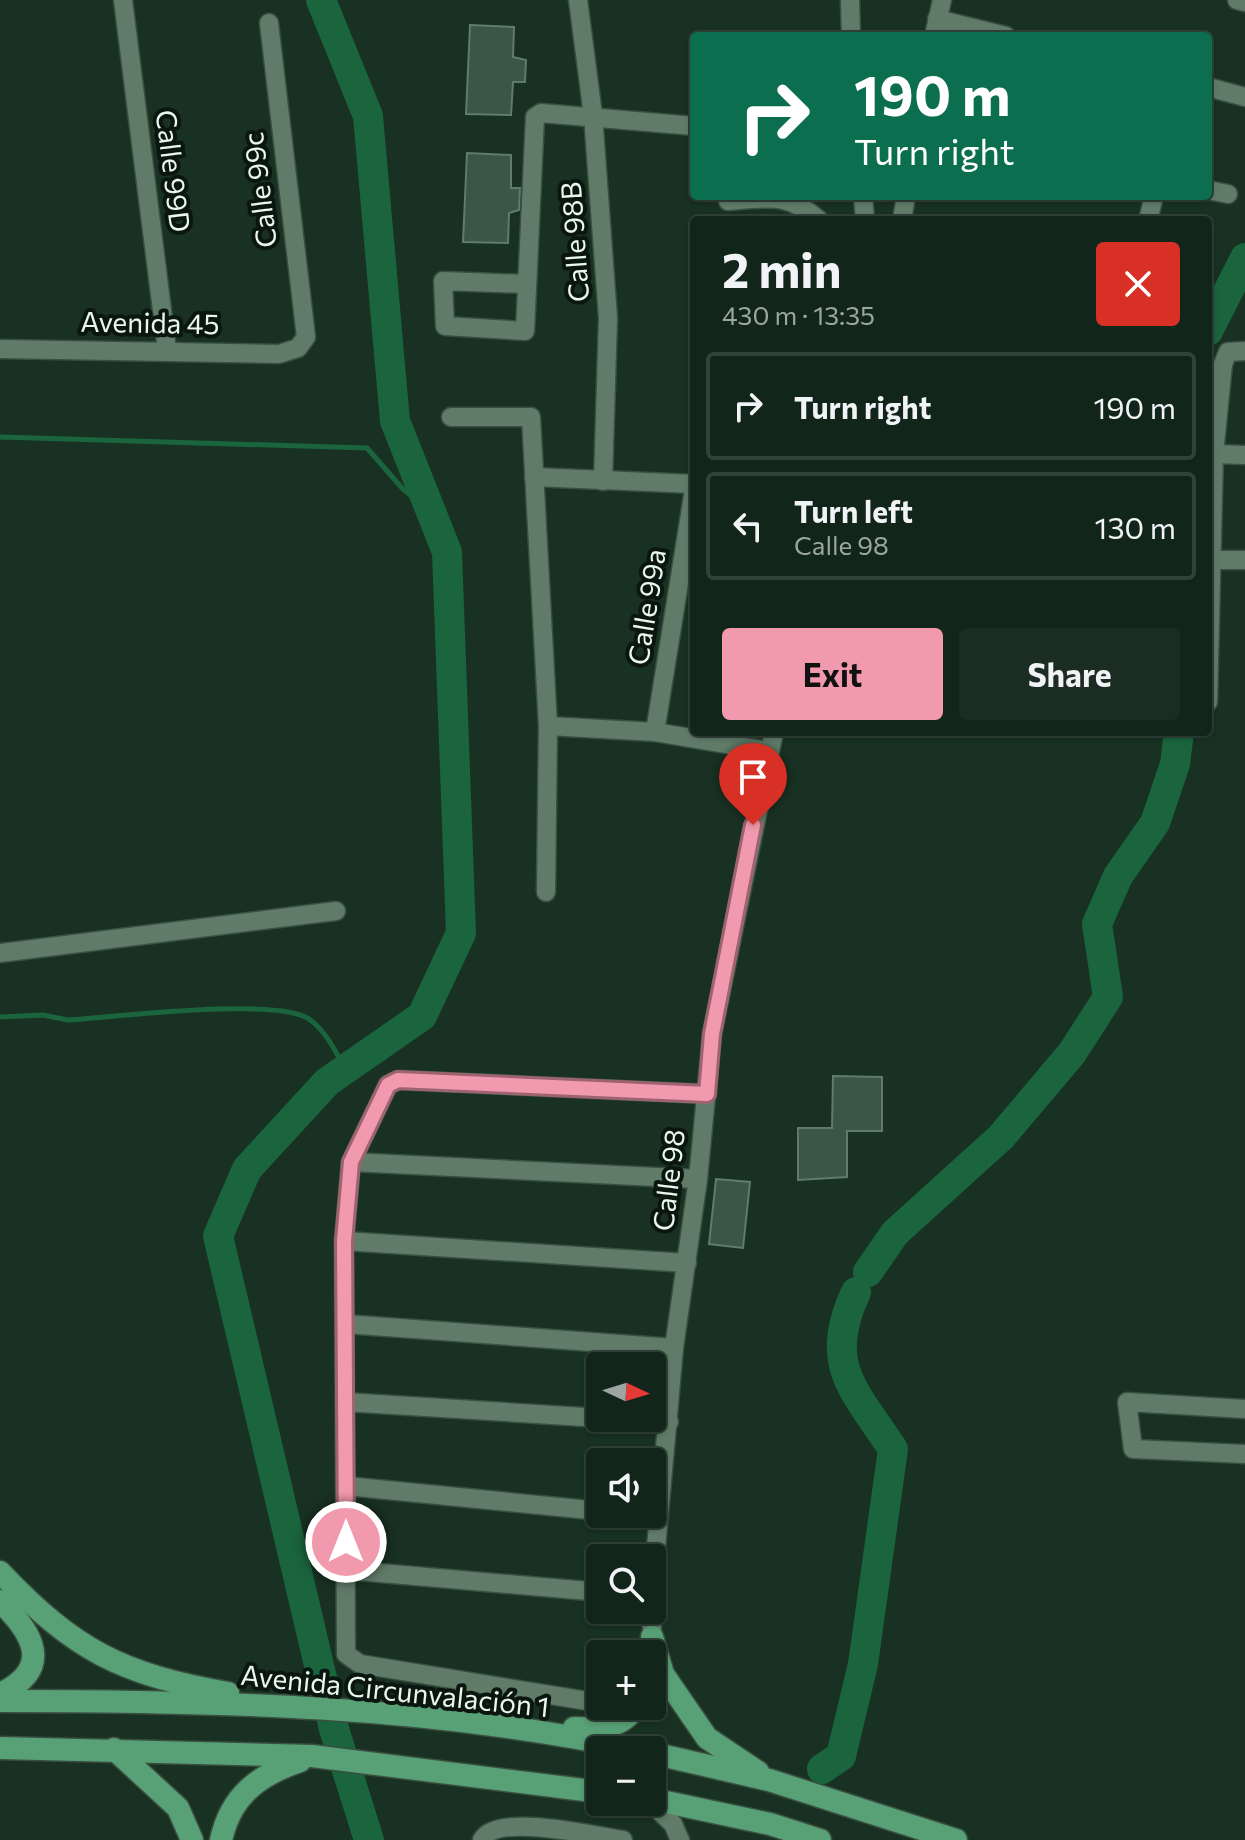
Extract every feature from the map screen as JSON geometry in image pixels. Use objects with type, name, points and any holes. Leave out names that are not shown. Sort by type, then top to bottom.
[{"type":"main road","points":[[0,1572],[73,1640],[111,1661],[168,1682],[296,1705]]},
{"type":"main road","points":[[0,1601],[26,1626],[34,1644],[33,1662],[25,1674],[0,1694]]},
{"type":"main road","points":[[666,1678],[707,1738],[769,1780]]},
{"type":"main road","name":"Avenida Circunvalación 1","points":[[0,1701],[296,1705],[502,1728],[586,1741]]},
{"type":"main road","points":[[502,1728],[600,1729],[620,1724],[622,1720]]},
{"type":"main road","points":[[0,1748],[312,1756],[586,1790]]},
{"type":"main road","points":[[114,1749],[178,1808],[192,1840]]},
{"type":"main road","points":[[221,1840],[234,1806],[249,1786],[267,1773],[312,1756]]},
{"type":"main road","points":[[666,1756],[769,1780],[956,1840]]},
{"type":"main road","points":[[666,1804],[770,1824],[806,1838]]},
{"type":"street","name":"Calle 99D","points":[[123,0],[167,350]]},
{"type":"street","name":"Calle 98B","points":[[578,0],[593,115],[608,318],[603,481]]},
{"type":"street","points":[[850,0],[851,32]]},
{"type":"street","points":[[942,0],[935,27],[974,32]]},
{"type":"street","points":[[1237,0],[1245,2]]},
{"type":"street","name":"Calle 99c","points":[[269,23],[306,337],[298,348]]},
{"type":"street","points":[[1212,88],[1245,97]]},
{"type":"street","points":[[526,284],[443,281],[440,285],[445,326],[525,331],[532,127],[535,117],[541,113],[593,115],[690,126]]},
{"type":"street","points":[[1212,191],[1228,194]]},
{"type":"street","points":[[728,201],[741,200]]},
{"type":"street","points":[[787,200],[814,216]]},
{"type":"street","name":"Avenida 45","points":[[0,349],[279,354],[298,348]]},
{"type":"street","points":[[1212,588],[1214,454],[1223,364],[1228,352],[1245,351]]},
{"type":"street","points":[[451,417],[531,417],[548,726],[546,892]]},
{"type":"street","points":[[1214,454],[1245,455]]},
{"type":"street","points":[[534,477],[690,487]]},
{"type":"street","name":"Calle 99a","points":[[655,732],[690,512]]},
{"type":"street","points":[[1213,560],[1245,560]]},
{"type":"street","points":[[548,726],[655,732],[768,751]]},
{"type":"street","name":"Calle 98","points":[[666,1450],[674,1348],[698,1179],[712,1034],[773,736]]},
{"type":"street","points":[[0,953],[336,911]]},
{"type":"street","points":[[586,1701],[360,1664],[346,1654],[344,1241],[351,1162],[388,1085],[398,1080],[707,1094]]},
{"type":"street","points":[[351,1162],[698,1179]]},
{"type":"street","points":[[344,1241],[687,1263]]},
{"type":"street","points":[[345,1324],[674,1348]]},
{"type":"street","points":[[345,1402],[586,1417]]},
{"type":"street","points":[[1245,1409],[1127,1402],[1133,1449],[1245,1454]]},
{"type":"street","points":[[346,1486],[586,1510]]},
{"type":"street","points":[[346,1570],[586,1591]]},
{"type":"street","points":[[665,1816],[680,1840]]},
{"type":"street","points":[[482,1840],[494,1829],[523,1826],[623,1840]]},
{"type":"building","points":[[470,25],[514,27],[513,57],[526,60],[525,82],[513,82],[511,115],[466,114]]},
{"type":"building","points":[[467,153],[511,155],[511,188],[520,188],[519,210],[509,213],[508,243],[463,242]]},
{"type":"building","points":[[833,1076],[882,1077],[882,1131],[847,1131],[847,1177],[798,1180],[798,1128],[832,1128]]},
{"type":"building","points":[[716,1179],[750,1182],[743,1248],[709,1244]]},
{"type":"waterway","points":[[321,0],[368,116],[395,421],[447,552],[461,933],[422,1016],[327,1082],[247,1169],[218,1236],[334,1729],[369,1840]]},
{"type":"waterway","points":[[1212,323],[1245,258]]},
{"type":"waterway","points":[[0,437],[367,448],[402,488],[432,514]]},
{"type":"waterway","points":[[868,1272],[895,1233],[1001,1137],[1072,1053],[1108,997],[1097,924],[1118,876],[1155,823],[1175,764],[1178,736]]},
{"type":"waterway","points":[[0,1017],[43,1015],[68,1020],[230,1009],[291,1013],[309,1019],[321,1029],[345,1069]]},
{"type":"waterway","points":[[822,1769],[841,1756],[863,1664],[893,1449],[855,1392],[842,1358],[846,1317],[856,1292]]},
{"type":"route","points":[[346,1542],[344,1241],[351,1162],[388,1085],[398,1080],[707,1094],[712,1034],[753,825]]}]
